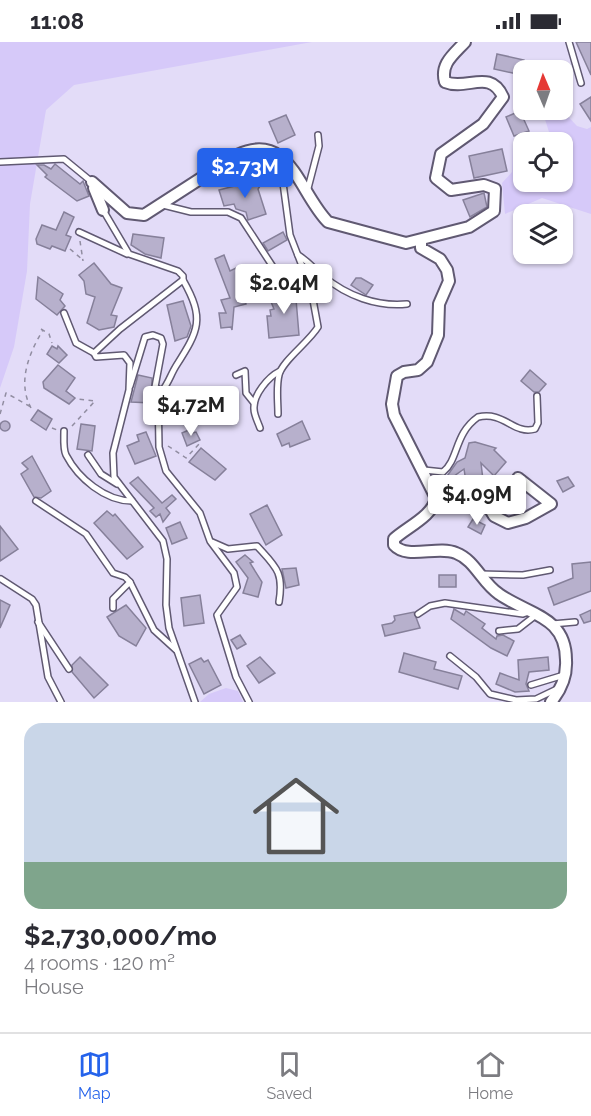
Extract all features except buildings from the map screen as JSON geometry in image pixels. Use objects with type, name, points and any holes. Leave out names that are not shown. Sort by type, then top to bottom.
[{"type":"street","points":[[92,182],[127,213],[144,215],[250,149],[263,148],[285,158],[307,194],[328,222],[406,243],[469,227],[494,211],[495,189],[484,184],[452,190],[436,178],[441,154],[483,124],[503,98],[499,88],[488,81],[452,85],[445,82],[442,72],[446,63],[465,42]]},
{"type":"street","points":[[92,182],[103,210]]},
{"type":"street","points":[[421,240],[421,248],[440,259],[447,270],[449,281],[439,304],[439,330],[427,362],[418,370],[404,372],[397,376],[392,404],[394,415],[436,494],[432,510],[402,531],[394,539],[394,545],[398,549],[411,551],[442,549],[457,553],[470,562],[499,594],[552,624],[561,632],[566,642],[565,675],[550,702]]},
{"type":"street","points":[[436,494],[482,496],[494,516],[508,523],[526,519],[551,504],[518,477]]},
{"type":"lane","points":[[569,42],[571,58],[581,83]]},
{"type":"lane","points":[[307,194],[319,146],[318,135]]},
{"type":"lane","points":[[274,153],[283,183],[290,235],[316,306],[318,327],[309,340],[286,361],[279,374],[278,414]]},
{"type":"lane","points":[[0,162],[64,159],[92,182]]},
{"type":"lane","points":[[163,205],[191,212],[228,212],[241,219],[271,262],[280,291]]},
{"type":"lane","points":[[103,210],[129,255]]},
{"type":"lane","points":[[79,232],[129,255],[178,271],[183,276],[195,302],[198,324],[194,340],[166,386],[162,391],[158,390]]},
{"type":"lane","points":[[298,255],[344,290],[386,306],[407,304]]},
{"type":"lane","points":[[94,353],[120,329],[183,280]]},
{"type":"lane","points":[[64,313],[76,343],[94,353],[96,357],[128,357],[130,363],[129,390]]},
{"type":"lane","points":[[117,484],[114,477],[113,453],[145,337],[153,335],[161,338],[163,344],[155,387],[158,390],[158,433],[166,471],[200,513],[210,541],[234,573],[237,587],[218,615],[236,677],[249,702]]},
{"type":"lane","points":[[236,375],[241,370],[245,371],[246,393],[254,403]]},
{"type":"lane","points":[[260,428],[254,412],[254,403],[272,375],[281,370]]},
{"type":"lane","points":[[424,470],[443,472],[449,468],[461,433],[478,417],[499,416],[527,431],[535,429],[538,423],[537,396]]},
{"type":"lane","points":[[64,431],[65,453],[89,484],[119,501],[132,501]]},
{"type":"lane","points":[[88,455],[101,474],[117,484],[132,501],[163,541],[167,559],[166,605],[169,628],[195,702]]},
{"type":"lane","points":[[36,501],[86,534],[113,573],[125,577],[130,582],[154,630],[177,652]]},
{"type":"lane","points":[[210,541],[228,549],[257,546],[278,569],[282,585],[279,602]]},
{"type":"lane","points":[[479,574],[523,575],[550,570]]},
{"type":"lane","points":[[1,579],[32,599],[36,605],[48,677],[61,702]]},
{"type":"lane","points":[[113,608],[113,599],[130,582]]},
{"type":"lane","points":[[418,614],[430,606],[445,603],[523,614],[532,613]]},
{"type":"lane","points":[[499,631],[518,629],[532,613]]},
{"type":"lane","points":[[38,621],[69,669]]},
{"type":"lane","points":[[552,624],[575,622]]},
{"type":"lane","points":[[450,656],[476,676],[490,694],[516,700],[536,699],[560,687]]},
{"type":"lane","points":[[531,685],[565,675]]},
{"type":"path","points":[[70,249],[83,261],[79,232]]},
{"type":"path","points":[[0,414],[6,393],[31,408],[26,397],[25,376],[32,348],[42,329],[49,334],[52,343]]},
{"type":"path","points":[[52,428],[64,431],[79,421],[95,401],[77,399]]},
{"type":"path","points":[[158,433],[171,450],[186,458],[200,444]]},
{"type":"shaded area","points":[[0,42],[312,42],[74,85],[46,110],[30,204],[27,271],[14,347],[0,388]]},
{"type":"shaded area","points":[[545,120],[571,120],[577,126],[587,129],[591,127],[591,214],[573,208],[573,204],[560,204],[542,198],[528,204],[513,204],[513,211],[505,214],[502,183],[512,172],[513,145],[513,192],[573,192],[573,132],[549,132]]},
{"type":"shaded area","points":[[226,688],[238,691],[243,702],[200,702],[209,694]]}]
